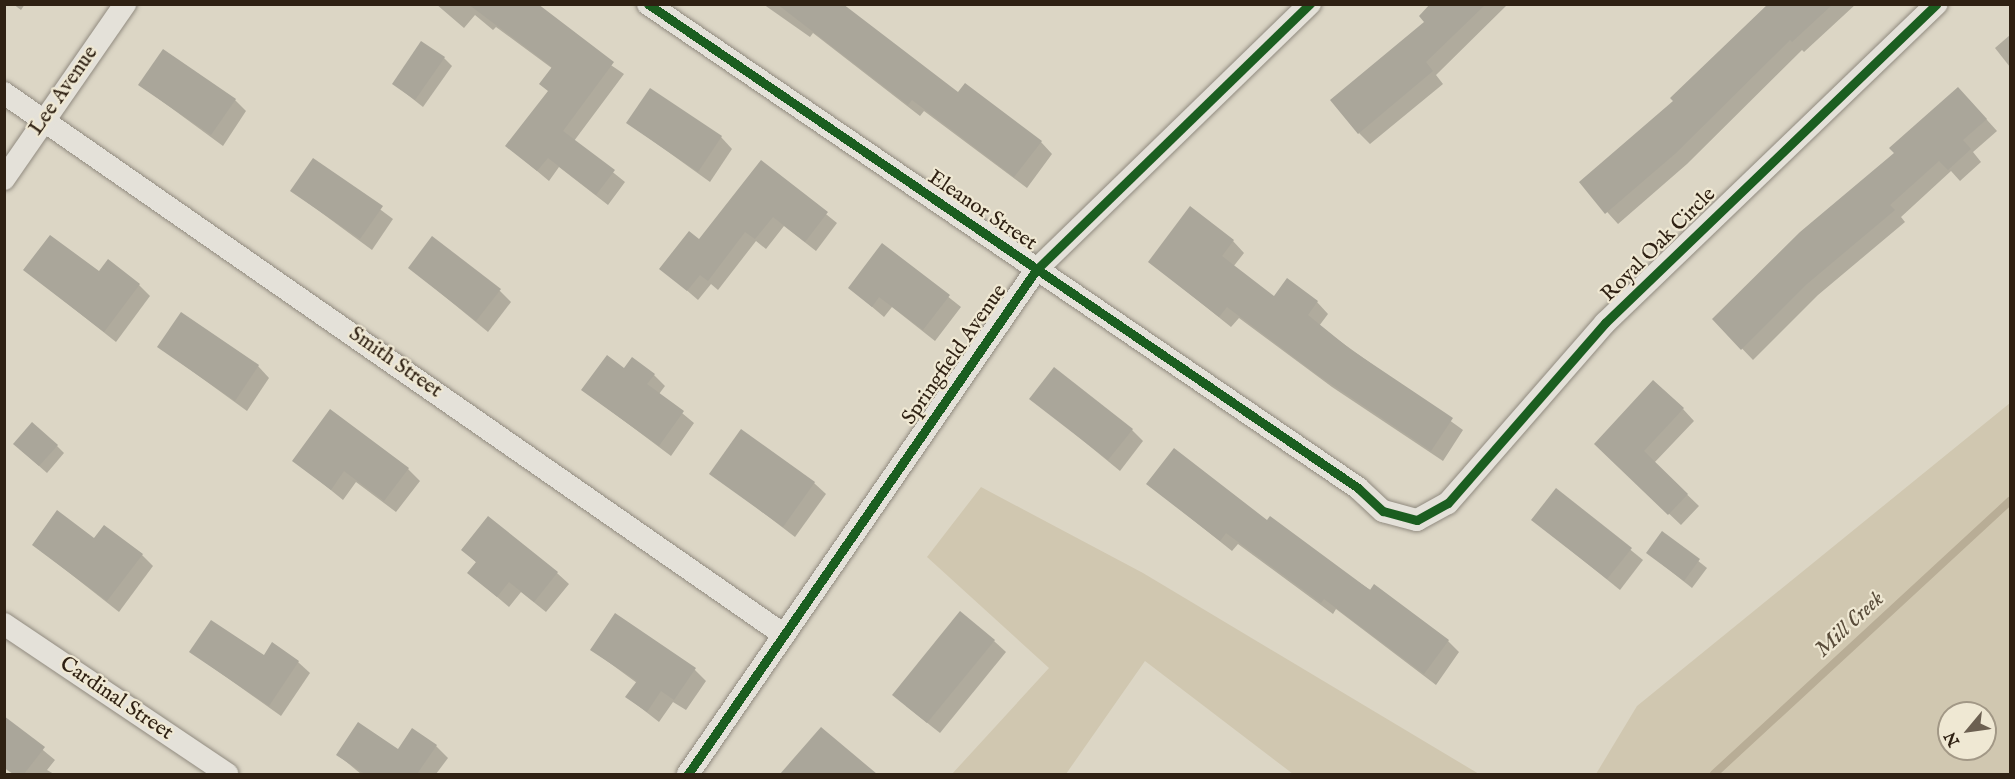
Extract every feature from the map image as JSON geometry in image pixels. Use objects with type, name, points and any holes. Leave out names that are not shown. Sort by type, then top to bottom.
[{"type":"street","name":"Lee Avenue","points":[[4,179],[125,4]]},
{"type":"street","name":"Eleanor Street","points":[[648,4],[1358,488],[1383,511],[1417,520]]},
{"type":"street","name":"Springfield Avenue","points":[[688,774],[1036,270],[1310,4]]},
{"type":"street","name":"Royal Oak Circle","points":[[1417,520],[1448,503],[1605,324],[1938,4]]},
{"type":"street","name":"Smith Street","points":[[4,93],[784,635]]},
{"type":"street","name":"Cardinal Street","points":[[4,624],[227,774]]},
{"type":"shaded area","points":[[2010,403],[2010,774],[1596,774],[1637,706]]},
{"type":"shaded area","points":[[981,487],[1143,573],[1479,774],[1293,774],[1145,661],[1066,774],[952,774],[1049,668],[927,557]]},
{"type":"building","points":[[468,4],[538,4],[614,62],[563,131],[615,170],[596,195],[548,158],[537,171],[505,146],[548,91],[539,84],[552,67]]},
{"type":"building","points":[[777,4],[843,4],[958,92],[965,83],[1042,141],[1014,177],[912,100],[908,105]]},
{"type":"building","points":[[1430,4],[1486,4],[1426,62],[1433,71],[1358,134],[1330,100],[1424,22],[1419,16]]},
{"type":"building","points":[[1768,4],[1833,4],[1792,42],[1790,40],[1676,153],[1605,214],[1579,182],[1673,101],[1670,98]]},
{"type":"building","points":[[421,41],[445,57],[415,100],[392,84]]},
{"type":"building","points":[[163,49],[236,99],[211,135],[138,85]]},
{"type":"building","points":[[1958,87],[1987,119],[1963,140],[1971,149],[1948,170],[1939,161],[1890,205],[1895,210],[1807,284],[1741,350],[1712,319],[1800,232],[1894,153],[1889,148]]},
{"type":"building","points":[[650,88],[722,136],[698,172],[626,123]]},
{"type":"building","points":[[313,158],[383,206],[360,239],[290,191]]},
{"type":"building","points":[[761,160],[828,212],[805,242],[773,217],[755,239],[745,232],[708,281],[700,275],[687,291],[659,269],[689,231],[699,239]]},
{"type":"building","points":[[1190,206],[1234,240],[1222,256],[1274,296],[1287,278],[1318,301],[1308,315],[1350,349],[1453,418],[1431,451],[1319,376],[1227,307],[1219,317],[1148,262]]},
{"type":"building","points":[[50,235],[99,271],[108,259],[140,284],[104,332],[23,270]]},
{"type":"building","points":[[432,236],[501,289],[476,321],[408,268]]},
{"type":"building","points":[[882,243],[950,295],[923,330],[879,297],[872,307],[848,288]]},
{"type":"building","points":[[181,312],[259,365],[235,401],[157,347]]},
{"type":"building","points":[[607,355],[624,368],[632,357],[655,374],[647,384],[684,411],[659,446],[581,390]]},
{"type":"building","points":[[1054,367],[1133,429],[1108,460],[1029,399]]},
{"type":"building","points":[[1653,380],[1684,408],[1644,451],[1688,494],[1668,515],[1594,444]]},
{"type":"building","points":[[330,409],[409,468],[384,501],[344,471],[331,490],[292,461]]},
{"type":"building","points":[[32,422],[58,445],[39,466],[13,444]]},
{"type":"building","points":[[741,429],[815,482],[783,527],[709,474]]},
{"type":"building","points":[[1174,448],[1267,520],[1270,516],[1370,590],[1374,584],[1449,640],[1424,674],[1324,599],[1321,603],[1226,533],[1220,541],[1146,484]]},
{"type":"building","points":[[1556,488],[1632,548],[1607,579],[1531,520]]},
{"type":"building","points":[[57,510],[94,538],[104,525],[143,554],[107,601],[32,545]]},
{"type":"building","points":[[488,516],[558,572],[534,602],[509,582],[497,597],[467,573],[476,562],[461,550]]},
{"type":"building","points":[[1662,531],[1700,559],[1684,581],[1646,553]]},
{"type":"building","points":[[960,611],[995,640],[927,723],[892,695]]},
{"type":"building","points":[[615,613],[696,668],[674,700],[661,691],[647,712],[625,697],[637,681],[590,650]]},
{"type":"building","points":[[211,620],[264,655],[272,642],[299,661],[269,706],[189,652]]},
{"type":"building","points":[[4,716],[45,747],[24,774],[14,774],[4,767]]},
{"type":"building","points":[[358,722],[398,749],[412,728],[437,745],[417,774],[365,774],[336,755]]},
{"type":"building","points":[[821,727],[877,774],[780,774]]},
{"type":"waterway","name":"Mill Creek","points":[[1714,774],[2010,501]]},
{"type":"cycle path","points":[[648,4],[1358,488],[1383,511],[1417,520],[1448,503],[1605,323],[1937,4]]},
{"type":"cycle path","points":[[688,774],[1036,270],[1310,4]]}]
